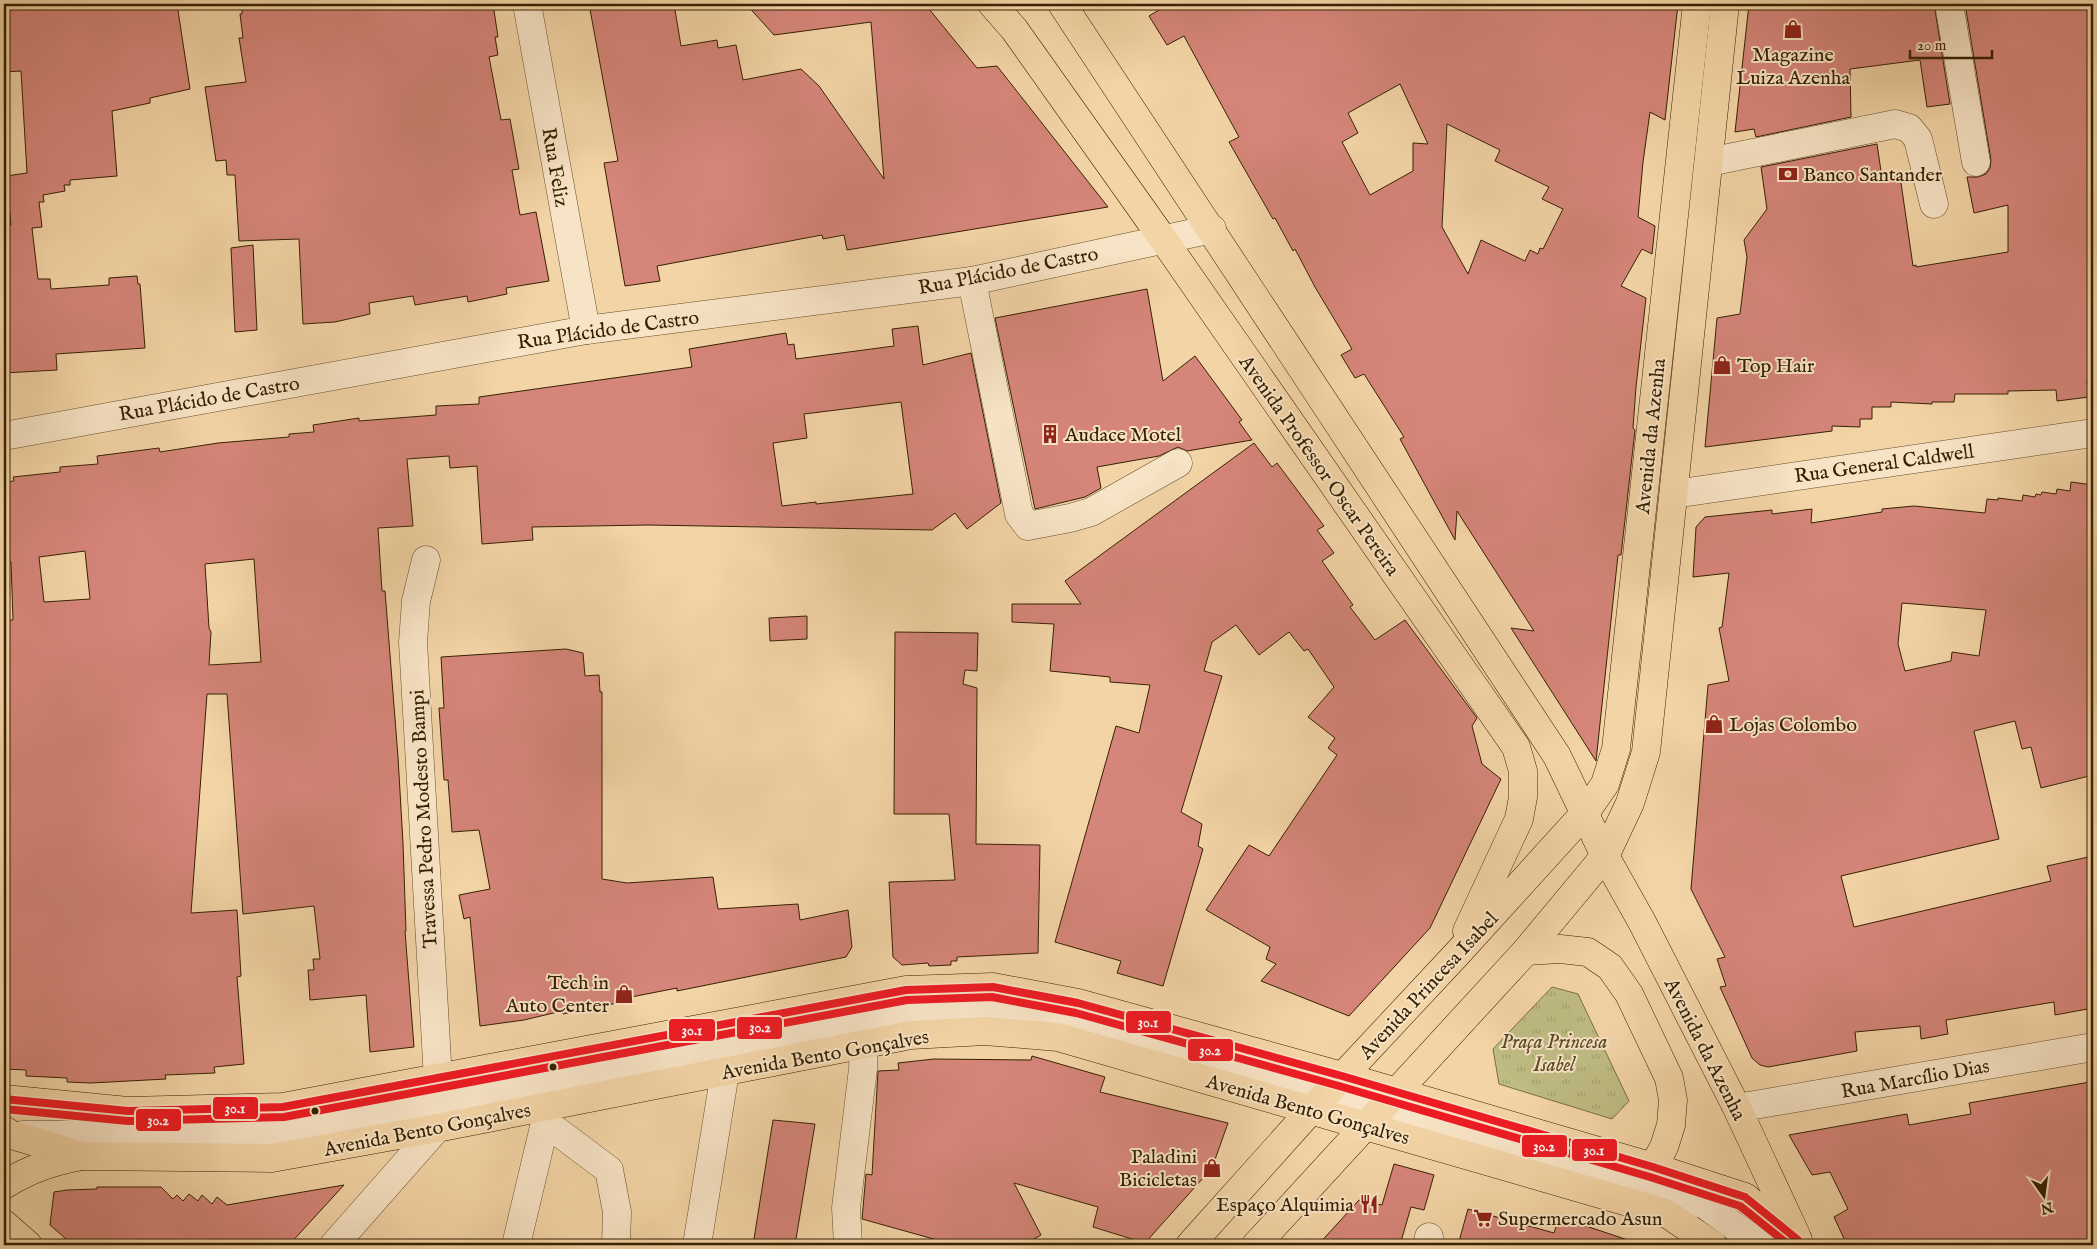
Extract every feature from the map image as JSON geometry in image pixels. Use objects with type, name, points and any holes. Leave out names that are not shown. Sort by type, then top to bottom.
[{"type":"main road","name":"Avenida Professor Oscar Pereira","points":[[992,4],[1011,16],[1163,239],[1516,747],[1522,772],[1523,797],[1519,819],[1456,955]]},
{"type":"main road","name":"Avenida Professor Oscar Pereira","points":[[1062,4],[1212,229],[1557,756],[1585,813]]},
{"type":"main road","name":"Avenida da Azenha","points":[[1697,4],[1616,749],[1605,784],[1585,813],[1605,856],[1642,922],[1736,1108],[1799,1243]]},
{"type":"main road","name":"Avenida da Azenha","points":[[1605,856],[1630,803],[1646,752],[1725,4]]},
{"type":"main road","name":"Avenida Princesa Isabel","points":[[1190,1245],[1327,1092],[1456,955],[1585,813]]},
{"type":"main road","points":[[1256,1245],[1526,951],[1605,856]]},
{"type":"main road","points":[[1526,951],[1560,948],[1588,952],[1610,967],[1629,994],[1669,1078],[1673,1100],[1671,1125],[1664,1147],[1653,1167]]},
{"type":"main road","name":"Avenida Bento Gonçalves","points":[[4,1099],[128,1111],[283,1108],[906,990],[993,987],[1078,1003],[1327,1092],[1380,1109],[1666,1213],[1713,1245]]},
{"type":"main road","name":"Avenida Bento Gonçalves","points":[[6,1133],[82,1156],[272,1158],[437,1128],[547,1114],[725,1072],[911,1035],[985,1031],[1058,1037],[1327,1092],[1380,1109],[1653,1167],[1745,1197],[1799,1243]]},
{"type":"main road","points":[[4,1186],[24,1172],[56,1161],[82,1156]]},
{"type":"main road","points":[[4,1224],[28,1245]]},
{"type":"street","name":"Rua Feliz","points":[[527,4],[586,330]]},
{"type":"street","points":[[1949,4],[1976,162]]},
{"type":"street","points":[[1709,162],[1895,124],[1909,128],[1918,139],[1934,204]]},
{"type":"street","name":"Rua Plácido de Castro","points":[[4,436],[586,330],[972,281],[1212,229]]},
{"type":"street","points":[[972,281],[1019,514],[1028,526],[1091,512],[1178,463]]},
{"type":"street","name":"Rua General Caldwell","points":[[1674,494],[2093,433]]},
{"type":"street","name":"Travessa Pedro Modesto Bampi","points":[[426,560],[416,601],[413,642],[438,1079]]},
{"type":"street","points":[[6,1133],[278,1133],[909,1013],[990,1010],[1066,1019],[1327,1092]]},
{"type":"street","points":[[848,1245],[846,1208],[863,1069],[864,1044]]},
{"type":"street","name":"Rua Marcílio Dias","points":[[1736,1108],[2093,1047]]},
{"type":"street","points":[[697,1245],[725,1072]]},
{"type":"street","points":[[1380,1109],[1545,1155],[1705,1205],[1760,1245]]},
{"type":"street","points":[[516,1245],[547,1114],[610,1170],[617,1212],[616,1245]]},
{"type":"street","points":[[334,1245],[437,1128]]},
{"type":"street","points":[[4,1236],[10,1245]]},
{"type":"green space","name":"Praça Princesa Isabel","points":[[1552,987],[1578,994],[1629,1101],[1612,1119],[1499,1084],[1493,1049]]},
{"type":"building","points":[[35,4],[177,4],[190,89],[150,98],[150,103],[112,111],[117,176],[70,180],[70,185],[64,185],[65,191],[43,195],[44,202],[39,202],[42,227],[32,228],[38,279],[50,279],[51,289],[109,285],[109,278],[137,276],[138,284],[140,284],[145,348],[56,354],[57,370],[4,373],[4,226],[11,225],[6,176],[27,173],[21,71],[4,72],[4,7],[36,6]]},
{"type":"building","points":[[265,4],[355,4],[356,10],[395,4],[493,4],[498,37],[495,37],[498,55],[489,57],[501,120],[510,119],[519,169],[512,170],[520,215],[536,212],[549,281],[506,288],[507,294],[468,302],[467,296],[415,305],[413,296],[369,303],[370,314],[335,322],[303,324],[299,239],[239,241],[235,175],[227,175],[226,160],[216,161],[205,87],[246,82],[239,38],[243,38],[240,14],[242,14],[242,8]]},
{"type":"building","points":[[589,4],[674,4],[681,46],[717,40],[718,48],[736,45],[743,80],[801,69],[819,86],[884,179],[871,22],[774,35],[746,4],[925,4],[977,68],[997,66],[1108,207],[847,250],[844,235],[823,239],[822,235],[657,266],[660,281],[625,286],[604,163],[618,161]]},
{"type":"building","points":[[1169,4],[1678,4],[1665,120],[1650,112],[1643,162],[1638,217],[1655,226],[1652,254],[1642,249],[1621,286],[1646,298],[1636,387],[1633,428],[1635,430],[1621,555],[1618,555],[1596,761],[1511,628],[1534,631],[1457,511],[1455,540],[1400,439],[1404,437],[1364,374],[1355,378],[1341,355],[1352,349],[1295,249],[1293,251],[1275,218],[1273,219],[1229,142],[1239,137],[1184,36],[1167,45],[1149,16]],"holes":[[[1400,84],[1428,144],[1413,143],[1413,171],[1370,195],[1342,142],[1358,133],[1348,113]],[[1447,124],[1500,150],[1495,161],[1549,187],[1542,199],[1563,209],[1543,249],[1540,248],[1538,254],[1530,250],[1525,261],[1481,240],[1468,274],[1442,227]]]},
{"type":"building","points":[[1749,4],[1934,4],[1950,104],[1927,107],[1920,60],[1850,69],[1851,117],[1756,137],[1754,129],[1735,132]]},
{"type":"building","points":[[1965,4],[2093,4],[2093,380],[2087,381],[2089,397],[2057,401],[2056,390],[2008,391],[2008,394],[1955,394],[1954,402],[1932,402],[1932,404],[1891,402],[1891,407],[1872,407],[1872,419],[1860,419],[1860,427],[1832,426],[1832,431],[1705,447],[1717,318],[1740,314],[1747,257],[1744,240],[1767,209],[1761,167],[1877,144],[1882,178],[1900,176],[1913,266],[2008,252],[2008,205],[1974,213],[1967,177],[1978,177],[1986,174],[1990,168],[1991,160]]},
{"type":"building","points":[[253,245],[257,330],[235,332],[231,248]]},
{"type":"building","points":[[1147,289],[1163,381],[1195,356],[1242,420],[1239,422],[1252,440],[1187,451],[1178,447],[1159,456],[1097,467],[1101,488],[1085,497],[1035,509],[995,318]]},
{"type":"building","points":[[918,326],[923,365],[971,353],[1001,503],[967,529],[955,513],[932,530],[648,525],[532,527],[533,540],[482,544],[477,466],[450,468],[449,456],[407,459],[413,526],[378,528],[398,757],[403,843],[405,931],[414,1047],[370,1052],[366,995],[310,1000],[308,970],[314,970],[313,959],[320,959],[314,906],[243,914],[227,694],[207,694],[191,913],[237,910],[241,976],[237,977],[244,1064],[214,1067],[215,1073],[165,1075],[166,1079],[91,1083],[67,1082],[67,1078],[26,1076],[26,1070],[4,1069],[4,621],[13,620],[11,562],[4,562],[4,482],[14,481],[13,477],[60,472],[60,467],[98,464],[97,456],[159,448],[160,452],[218,443],[289,437],[289,434],[314,432],[313,425],[359,418],[359,421],[436,415],[436,406],[479,404],[479,397],[692,367],[689,349],[786,333],[788,345],[794,344],[796,359],[894,346],[892,329]],"holes":[[[901,402],[913,494],[782,506],[773,443],[807,438],[804,414]],[[85,551],[90,599],[44,602],[39,557]],[[254,559],[261,662],[209,665],[211,632],[209,628],[205,564]]]},
{"type":"building","points":[[1254,443],[1272,467],[1277,463],[1324,526],[1317,530],[1334,553],[1322,561],[1353,605],[1350,607],[1375,640],[1405,620],[1477,718],[1472,726],[1482,764],[1501,779],[1430,928],[1349,1016],[1261,981],[1276,964],[1266,959],[1270,947],[1206,910],[1249,845],[1269,856],[1337,755],[1328,748],[1335,738],[1308,717],[1334,687],[1308,649],[1304,651],[1289,632],[1259,655],[1236,625],[1212,642],[1204,671],[1222,676],[1181,812],[1202,824],[1198,846],[1203,849],[1163,986],[1117,973],[1121,961],[1055,942],[1116,726],[1139,733],[1150,685],[1110,682],[1110,677],[1050,671],[1054,624],[1012,622],[1012,604],[1081,604],[1065,581]]},
{"type":"building","points":[[2071,482],[2093,485],[2093,775],[2041,788],[2031,747],[2022,749],[2015,721],[1974,731],[1999,839],[1841,876],[1854,927],[2051,881],[2047,866],[2093,856],[2093,1008],[2055,1015],[2054,1002],[1946,1020],[1948,1034],[1921,1039],[1920,1026],[1855,1032],[1857,1051],[1768,1067],[1760,1065],[1752,1058],[1720,987],[1726,986],[1717,959],[1725,957],[1691,889],[1708,685],[1729,681],[1719,628],[1722,627],[1729,573],[1693,577],[1696,527],[1705,517],[1772,510],[1772,514],[1812,509],[1811,523],[1882,512],[1882,509],[1914,506],[1985,513],[1987,499],[1998,500],[1998,498],[2022,501],[2023,495],[2035,497],[2036,494],[2041,495],[2042,492],[2056,494],[2057,489],[2070,491]],"holes":[[[1902,603],[1986,610],[1979,656],[1952,652],[1951,661],[1905,671],[1898,644]]]},
{"type":"building","points":[[807,616],[807,639],[770,641],[769,618]]},
{"type":"building","points":[[895,632],[978,633],[977,671],[965,670],[963,684],[977,688],[976,844],[1040,845],[1038,953],[957,957],[957,961],[951,961],[951,965],[929,966],[928,963],[902,965],[893,957],[889,882],[955,880],[949,814],[894,814]]},
{"type":"building","points":[[566,649],[583,653],[585,676],[599,675],[600,692],[602,692],[602,879],[627,883],[713,877],[718,909],[798,904],[800,920],[848,910],[852,947],[846,957],[677,991],[677,988],[621,999],[622,1002],[563,1014],[562,1011],[524,1020],[480,1026],[470,917],[464,919],[459,895],[490,889],[479,830],[452,832],[448,780],[444,780],[439,708],[444,708],[441,657]]},
{"type":"building","points":[[1032,1056],[1105,1077],[1100,1092],[1228,1123],[1212,1168],[1145,1243],[1093,1227],[1098,1207],[1014,1183],[1041,1235],[1024,1245],[955,1245],[862,1219],[866,1174],[872,1175],[878,1071],[899,1070],[898,1063],[934,1059],[1031,1060]]},
{"type":"building","points":[[2090,1082],[2093,1101],[2093,1245],[1847,1245],[1834,1217],[1848,1209],[1830,1172],[1812,1175],[1789,1135],[1907,1114],[1909,1125],[1971,1114],[1969,1103]]},
{"type":"building","points":[[773,1120],[815,1124],[795,1245],[753,1245]]},
{"type":"building","points":[[1394,1164],[1434,1175],[1424,1210],[1411,1207],[1400,1245],[1318,1245],[1359,1200],[1382,1205]]},
{"type":"building","points":[[344,1185],[289,1245],[73,1245],[50,1225],[54,1192],[67,1190],[97,1189],[97,1187],[161,1187],[173,1199],[177,1195],[183,1201],[189,1194],[198,1201],[202,1195],[212,1204],[217,1197],[227,1205]]},
{"type":"building","points":[[1468,1209],[1554,1233],[1559,1217],[1631,1241],[1630,1245],[1458,1245]]},
{"type":"transit line","name":"30.1","points":[[4,1099],[128,1111],[283,1107],[906,990],[993,987],[1078,1003],[1342,1076],[1653,1167],[1745,1197],[1798,1240],[1801,1245]]},
{"type":"transit line","name":"30.2","points":[[4,1109],[128,1121],[284,1117],[907,1000],[992,997],[1076,1013],[1339,1086],[1650,1177],[1740,1206],[1789,1245]]},
{"type":"place","name":"Magazine Luiza Azenha","points":[[1793,29]]},
{"type":"place","name":"Banco Santander","points":[[1788,174]]},
{"type":"place","name":"Top Hair","points":[[1722,365]]},
{"type":"place","name":"Audace Motel","points":[[1050,434]]},
{"type":"place","name":"Lojas Colombo","points":[[1714,724]]},
{"type":"place","name":"Tech in Auto Center","points":[[624,994]]},
{"type":"place","name":"Paladini Bicicletas","points":[[1212,1168]]},
{"type":"place","name":"Espaço Alquimia","points":[[1369,1204]]},
{"type":"place","name":"Supermercado Asun","points":[[1483,1218]]}]
